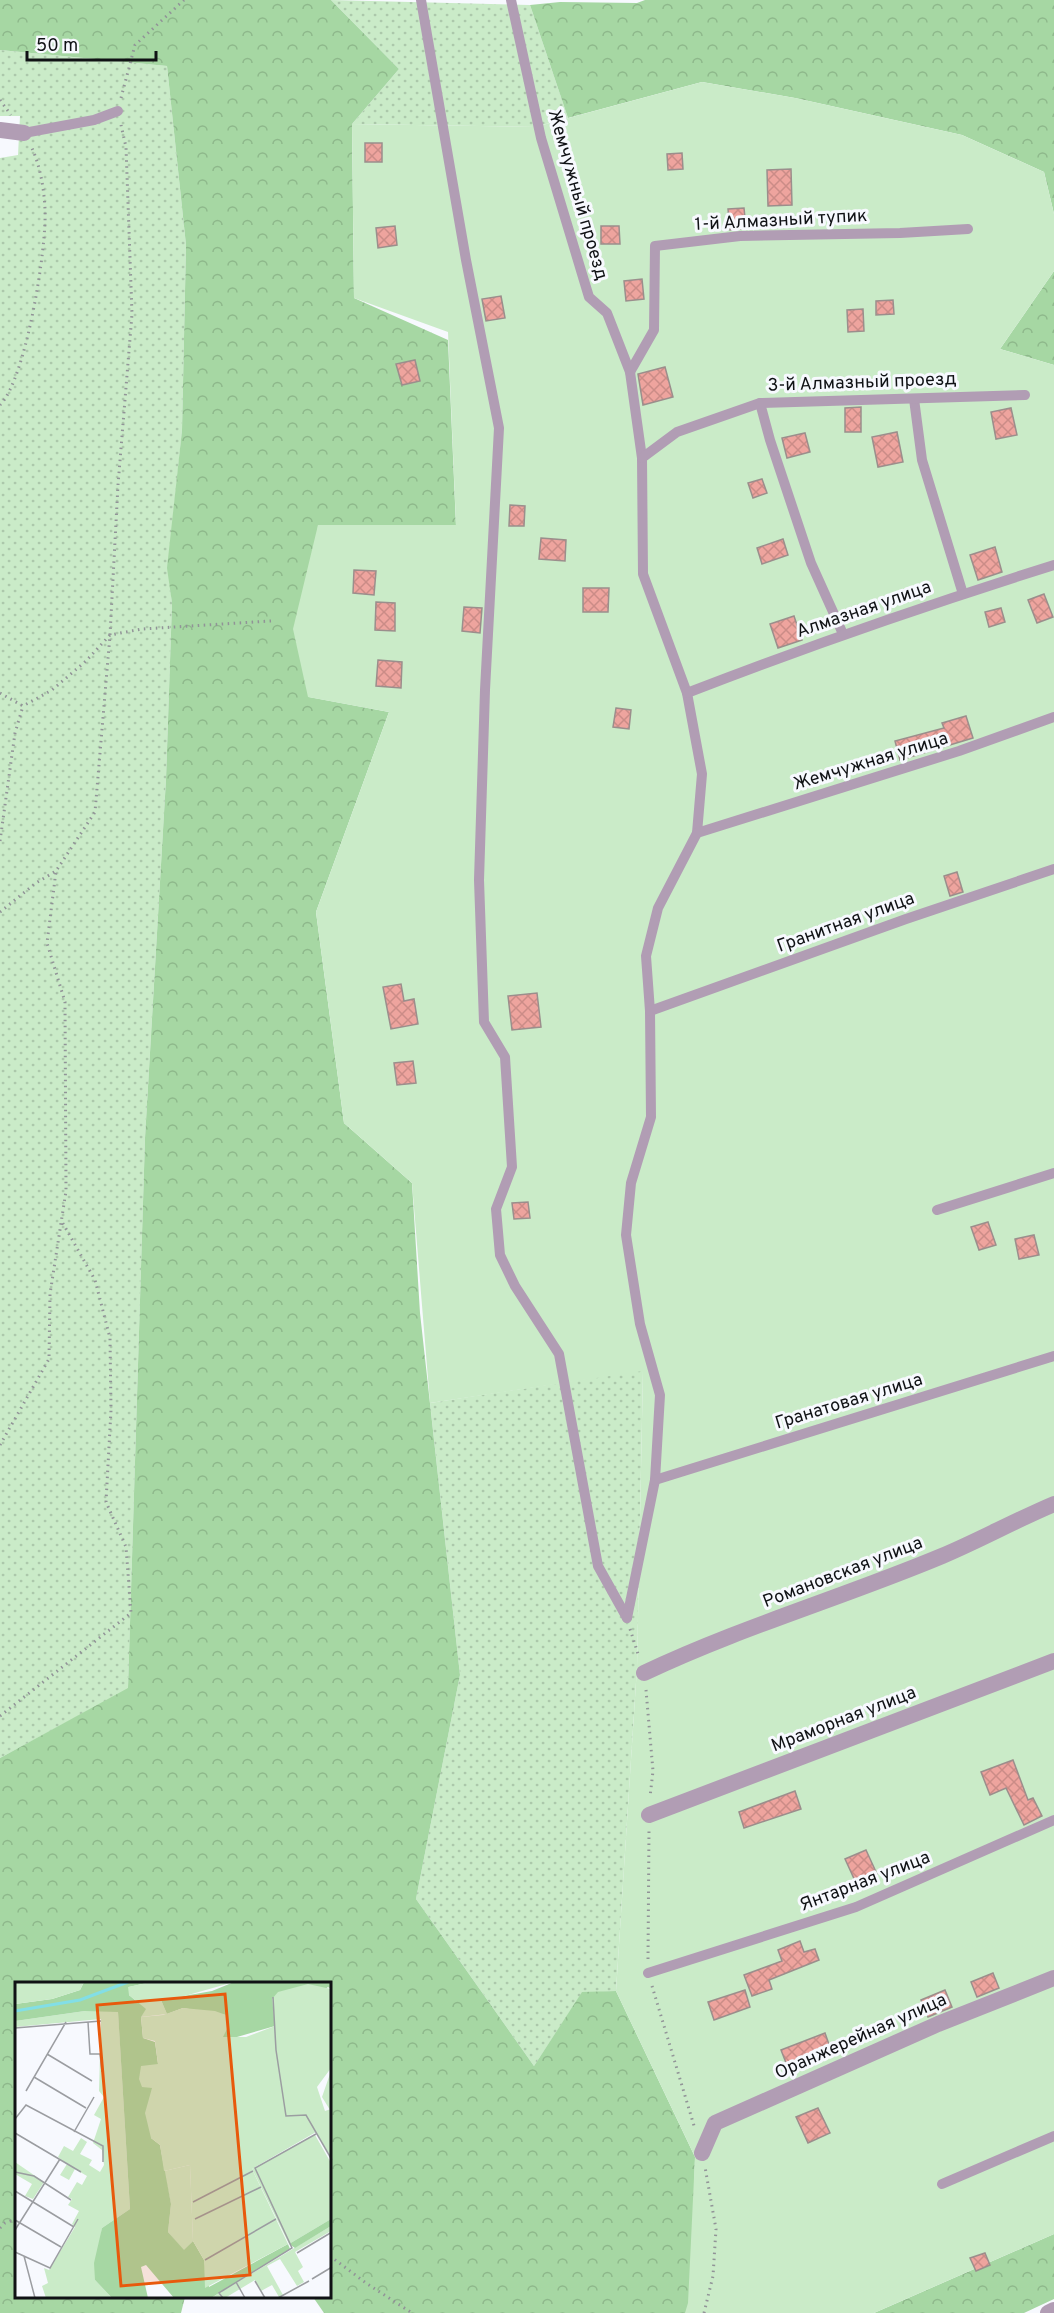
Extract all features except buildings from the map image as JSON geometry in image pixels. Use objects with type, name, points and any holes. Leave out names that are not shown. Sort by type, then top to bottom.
[{"type":"street","points":[[0,130],[24,133]]},
{"type":"street","name":"Романовская улица","points":[[644,1673],[700,1647],[944,1555],[1054,1504]]},
{"type":"street","name":"Мраморная улица","points":[[649,1815],[1054,1661]]},
{"type":"street","name":"Оранжерейная улица","points":[[702,2153],[715,2123],[938,2024],[1054,1978]]},
{"type":"street","points":[[1048,2313],[1054,2310]]},
{"type":"lane","name":"Жемчужный проезд","points":[[421,0],[466,260],[499,428],[485,690],[480,880],[484,1022],[505,1057],[512,1167],[496,1209],[500,1255],[515,1286],[559,1354],[598,1566],[627,1618],[655,1480],[660,1395],[640,1324],[626,1235],[631,1183],[651,1117],[650,1011],[646,956],[658,908],[697,833],[702,774],[687,693],[643,574],[642,458],[630,372],[607,313],[590,297],[541,138],[511,0]]},
{"type":"lane","points":[[24,133],[94,120],[118,111]]},
{"type":"lane","name":"1-й Алмазный тупик","points":[[630,372],[654,330],[655,246],[740,236],[900,233],[968,229]]},
{"type":"lane","name":"3-й Алмазный проезд","points":[[642,458],[677,432],[760,403],[1025,394]]},
{"type":"lane","points":[[914,399],[922,460],[963,594]]},
{"type":"lane","points":[[760,403],[811,563],[843,634]]},
{"type":"lane","name":"Алмазная улица","points":[[687,693],[843,634],[1054,565]]},
{"type":"lane","name":"Жемчужная улица","points":[[697,833],[959,752],[1054,717]]},
{"type":"lane","name":"Гранитная улица","points":[[650,1011],[906,919],[1054,869]]},
{"type":"lane","points":[[937,1210],[1054,1173]]},
{"type":"lane","name":"Гранатовая улица","points":[[655,1480],[1054,1356]]},
{"type":"lane","name":"Янтарная улица","points":[[648,1973],[856,1907],[1054,1820]]},
{"type":"lane","points":[[942,2184],[1054,2136]]},
{"type":"path","points":[[0,912],[36,883],[56,871],[95,812],[110,635],[118,485],[132,314],[126,147],[118,111],[135,45],[184,0]]},
{"type":"path","points":[[0,100],[24,133],[38,161],[45,209],[41,269],[28,337],[8,397],[0,405]]},
{"type":"path","points":[[0,841],[15,733],[23,706],[52,690],[86,661],[110,635],[142,629],[271,621]]},
{"type":"path","points":[[0,693],[23,706]]},
{"type":"path","points":[[0,1445],[49,1359],[50,1294],[66,1191],[64,1002],[47,943],[56,871]]},
{"type":"path","points":[[0,1716],[130,1613],[126,1547],[106,1502],[111,1410],[110,1338],[95,1280],[61,1220]]},
{"type":"path","points":[[0,2228],[5,2223],[15,2219]]},
{"type":"path","points":[[332,2258],[412,2313]]},
{"type":"green space","points":[[0,0],[331,0],[399,69],[352,124],[354,298],[448,340],[456,526],[318,525],[309,697],[389,712],[316,912],[344,1123],[412,1183],[420,1313],[460,1675],[416,1899],[534,2066],[582,1992],[616,1991],[695,2157],[691,2313],[324,2313],[314,2298],[332,2298],[332,1982],[15,1982],[15,2298],[185,2298],[181,2313],[0,2313],[0,1758],[128,1688],[145,1138],[166,779],[172,603],[167,568],[182,430],[186,245],[167,66],[0,50]]},
{"type":"green space","points":[[331,0],[530,5],[568,118],[535,127],[352,124],[399,69]]},
{"type":"green space","points":[[645,0],[1054,0],[1054,214],[1044,172],[962,135],[795,98],[702,82],[568,118],[530,5],[560,2],[637,3]]},
{"type":"green space","points":[[0,50],[167,66],[186,245],[182,430],[168,568],[172,603],[166,779],[145,1138],[128,1689],[0,1758],[0,158],[18,155],[20,116],[0,116]]},
{"type":"green space","points":[[702,82],[795,98],[962,135],[1044,172],[1054,214],[1054,271],[1000,349],[1054,365],[1054,2234],[874,2313],[685,2313],[688,2303],[695,2157],[616,1991],[637,1667],[643,1371],[430,1403],[412,1183],[344,1123],[316,912],[389,712],[308,697],[293,629],[318,525],[456,525],[448,332],[354,298],[352,124],[535,127]]},
{"type":"green space","points":[[1054,271],[1054,365],[1000,349]]},
{"type":"green space","points":[[643,1370],[637,1667],[616,1991],[582,1993],[534,2066],[416,1899],[460,1675],[430,1403]]},
{"type":"green space","points":[[1054,2234],[1054,2299],[1024,2313],[874,2313]]}]
